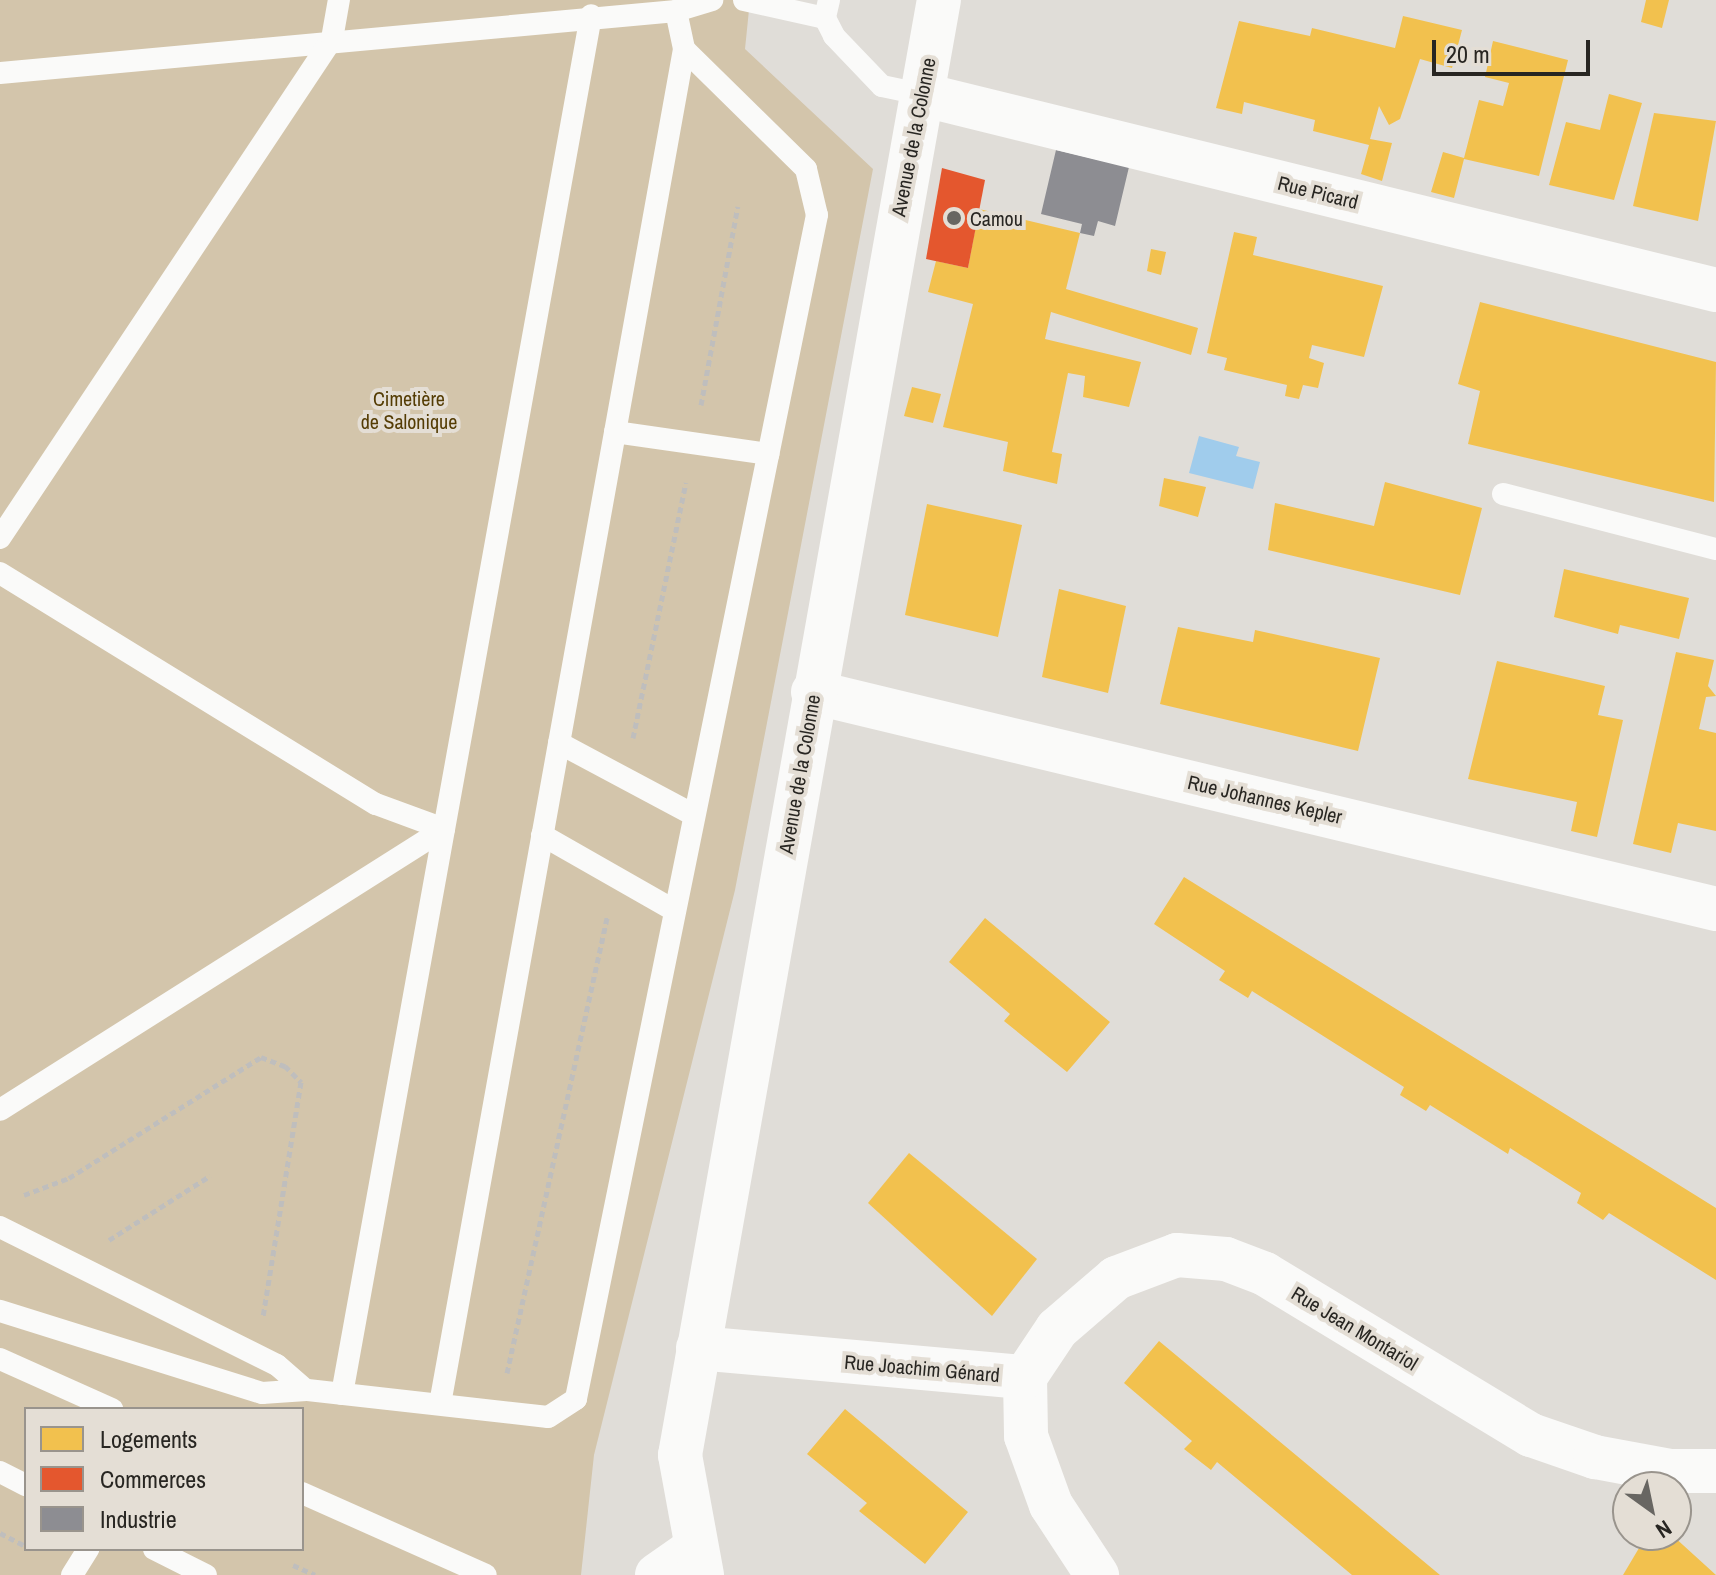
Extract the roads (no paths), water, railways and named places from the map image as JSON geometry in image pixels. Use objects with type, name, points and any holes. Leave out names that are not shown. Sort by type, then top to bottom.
[{"type":"street","name":"Avenue de la Colonne","points":[[698,1563],[680,1455],[813,692],[939,0]]},
{"type":"street","name":"Rue Picard","points":[[920,94],[1716,290]]},
{"type":"street","name":"Rue Johannes Kepler","points":[[813,692],[1716,909]]},
{"type":"street","name":"Rue Jean Montariol","points":[[1025,1377],[1057,1329],[1116,1278],[1177,1255],[1226,1259],[1265,1274],[1531,1435],[1610,1460],[1716,1471]]},
{"type":"street","name":"Rue Joachim Génard","points":[[698,1348],[1025,1377],[1026,1436],[1041,1477],[1097,1575]]},
{"type":"street","points":[[657,1575],[698,1563]]},
{"type":"lane","points":[[0,538],[332,39],[339,0]]},
{"type":"lane","points":[[0,73],[591,15],[637,6],[676,11],[712,0]]},
{"type":"lane","points":[[744,0],[827,9],[882,86],[920,94]]},
{"type":"lane","points":[[440,1404],[684,49],[676,11]]},
{"type":"lane","points":[[342,1394],[591,15]]},
{"type":"lane","points":[[0,1311],[262,1393],[306,1390],[548,1417],[576,1399],[817,215],[816,187],[684,49]]},
{"type":"lane","points":[[615,432],[768,454]]},
{"type":"lane","points":[[1503,494],[1716,549]]},
{"type":"lane","points":[[0,573],[376,804],[444,829]]},
{"type":"lane","points":[[559,743],[694,815]]},
{"type":"lane","points":[[0,1110],[444,829]]},
{"type":"lane","points":[[542,835],[675,911]]},
{"type":"lane","points":[[2,1228],[247,1350],[306,1390]]},
{"type":"lane","points":[[0,1359],[108,1407]]},
{"type":"lane","points":[[0,1472],[24,1484]]},
{"type":"lane","points":[[304,1494],[486,1575]]},
{"type":"lane","points":[[72,1575],[87,1551]]},
{"type":"lane","points":[[158,1551],[206,1575]]},
{"type":"water","points":[[1199,436],[1239,447],[1236,456],[1260,462],[1253,489],[1189,473]]},
{"type":"place","name":"Camou","points":[[954,218]]},
{"type":"park label","name":"Cimetière de Salonique","points":[[409,410]]}]
